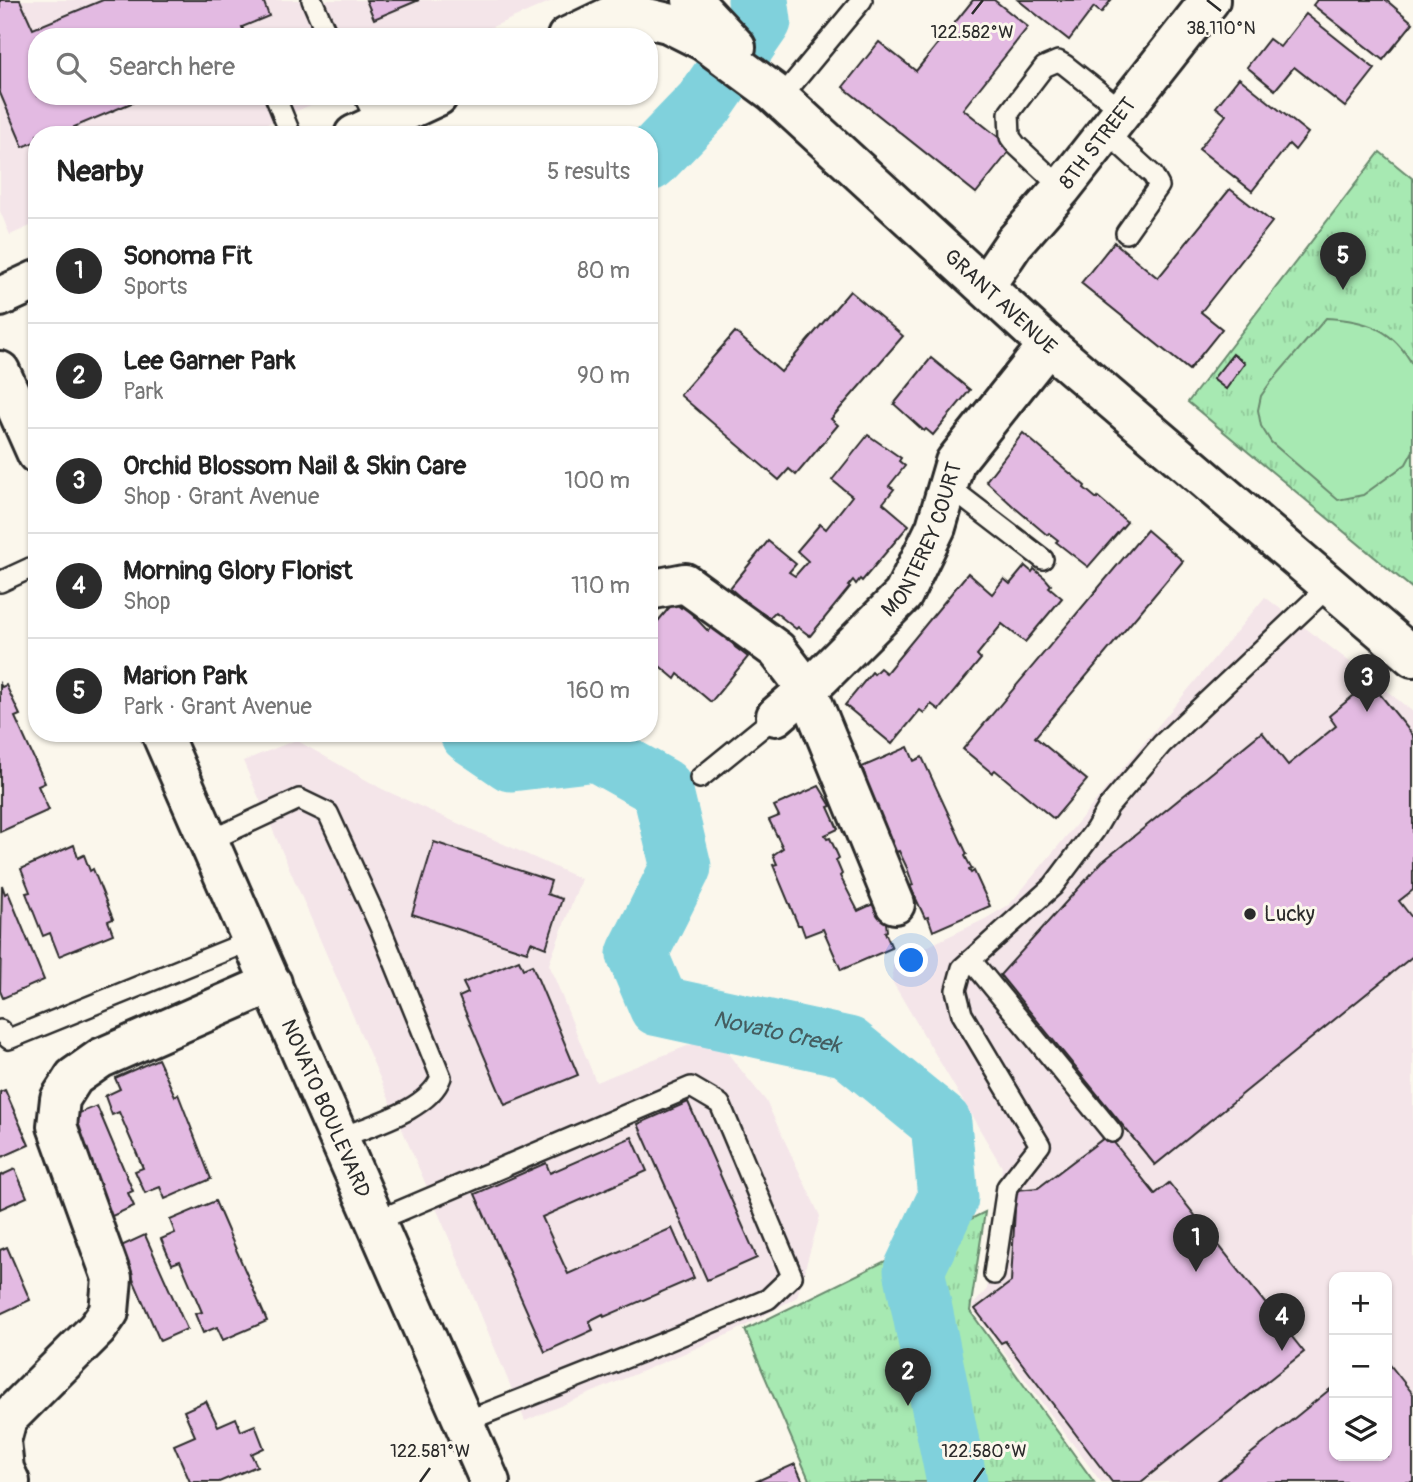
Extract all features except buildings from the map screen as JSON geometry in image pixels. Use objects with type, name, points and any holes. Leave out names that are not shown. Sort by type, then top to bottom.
[{"type":"street","name":"GRANT AVENUE","points":[[692,0],[720,42],[1048,345],[1413,657]]},
{"type":"street","name":"8TH STREET","points":[[985,285],[1014,243],[1062,188],[1210,0]]},
{"type":"street","points":[[581,28],[611,8],[668,23],[704,41],[720,42]]},
{"type":"street","points":[[366,118],[409,105]]},
{"type":"street","points":[[0,297],[28,284]]},
{"type":"street","name":"MONTEREY COURT","points":[[776,716],[903,595],[936,527],[955,462],[1048,345]]},
{"type":"street","points":[[0,371],[28,434]]},
{"type":"street","points":[[658,588],[685,583],[777,650],[807,689],[895,904]]},
{"type":"street","name":"NOVATO BOULEVARD","points":[[164,742],[490,1482]]},
{"type":"street","points":[[9,1482],[4,1469],[1,1441],[7,1419],[97,1329],[109,1312],[112,1278],[57,1126],[60,1099],[74,1077],[101,1058],[271,984]]},
{"type":"lane","points":[[312,0],[324,28]]},
{"type":"lane","points":[[776,96],[862,0]]},
{"type":"lane","points":[[1062,188],[1016,145],[1010,137],[1008,125],[1009,113],[1044,67],[1058,61],[1115,121],[1159,186],[1126,233]]},
{"type":"lane","points":[[279,105],[287,126]]},
{"type":"lane","points":[[948,486],[1043,559]]},
{"type":"lane","points":[[0,582],[28,569]]},
{"type":"lane","points":[[995,1275],[1007,1187],[1041,1145],[962,1014],[956,990],[962,968],[1053,886],[1110,806],[1162,744],[1329,586]]},
{"type":"lane","points":[[700,778],[776,716]]},
{"type":"lane","points":[[209,841],[299,799],[310,803],[328,813],[380,927],[441,1077],[433,1092],[418,1105],[340,1138]]},
{"type":"lane","points":[[0,1030],[9,1039],[252,940]]},
{"type":"lane","points":[[971,960],[1112,1132]]},
{"type":"lane","points":[[376,1221],[691,1087],[720,1104],[792,1276],[768,1299],[464,1422]]},
{"type":"shaded area","points":[[0,0],[554,0],[490,28],[28,28],[28,105],[310,105],[263,126],[28,126],[28,227],[10,235],[0,211]]},
{"type":"shaded area","points":[[1265,597],[1413,712],[1413,1482],[1101,1482],[974,1311],[973,1305],[987,1289],[1002,1167],[892,981],[893,963],[985,919],[1010,904]]},
{"type":"shaded area","points":[[291,742],[300,742],[382,789],[581,879],[549,964],[596,1082],[710,1037],[729,1055],[766,1101],[820,1216],[797,1297],[734,1332],[525,1421],[243,761]]},
{"type":"green space","points":[[1380,152],[1413,179],[1413,589],[1188,402]]},
{"type":"green space","points":[[1326,318],[1366,324],[1388,335],[1413,366],[1413,451],[1406,464],[1363,495],[1338,500],[1271,442],[1261,426],[1258,410],[1261,396],[1270,383]]},
{"type":"green space","points":[[985,1212],[970,1311],[1094,1482],[810,1482],[745,1330]]},
{"type":"waterway","name":"Novato Creek","points":[[658,152],[704,104],[761,21],[758,0]]},
{"type":"waterway","name":"Novato Creek","points":[[483,742],[511,761],[596,751],[662,788],[681,867],[637,954],[659,1006],[848,1047],[941,1123],[948,1198],[914,1270],[957,1482]]},
{"type":"place","name":"Marion Park","points":[[1343,290]]},
{"type":"place","name":"Orchid Blossom Nail & Skin Care","points":[[1367,712]]},
{"type":"place","name":"Lucky","points":[[1250,914]]},
{"type":"place","name":"Sonoma Fit","points":[[1196,1272]]},
{"type":"place","name":"Morning Glory Florist","points":[[1282,1351]]},
{"type":"place","name":"Lee Garner Park","points":[[908,1406]]}]
